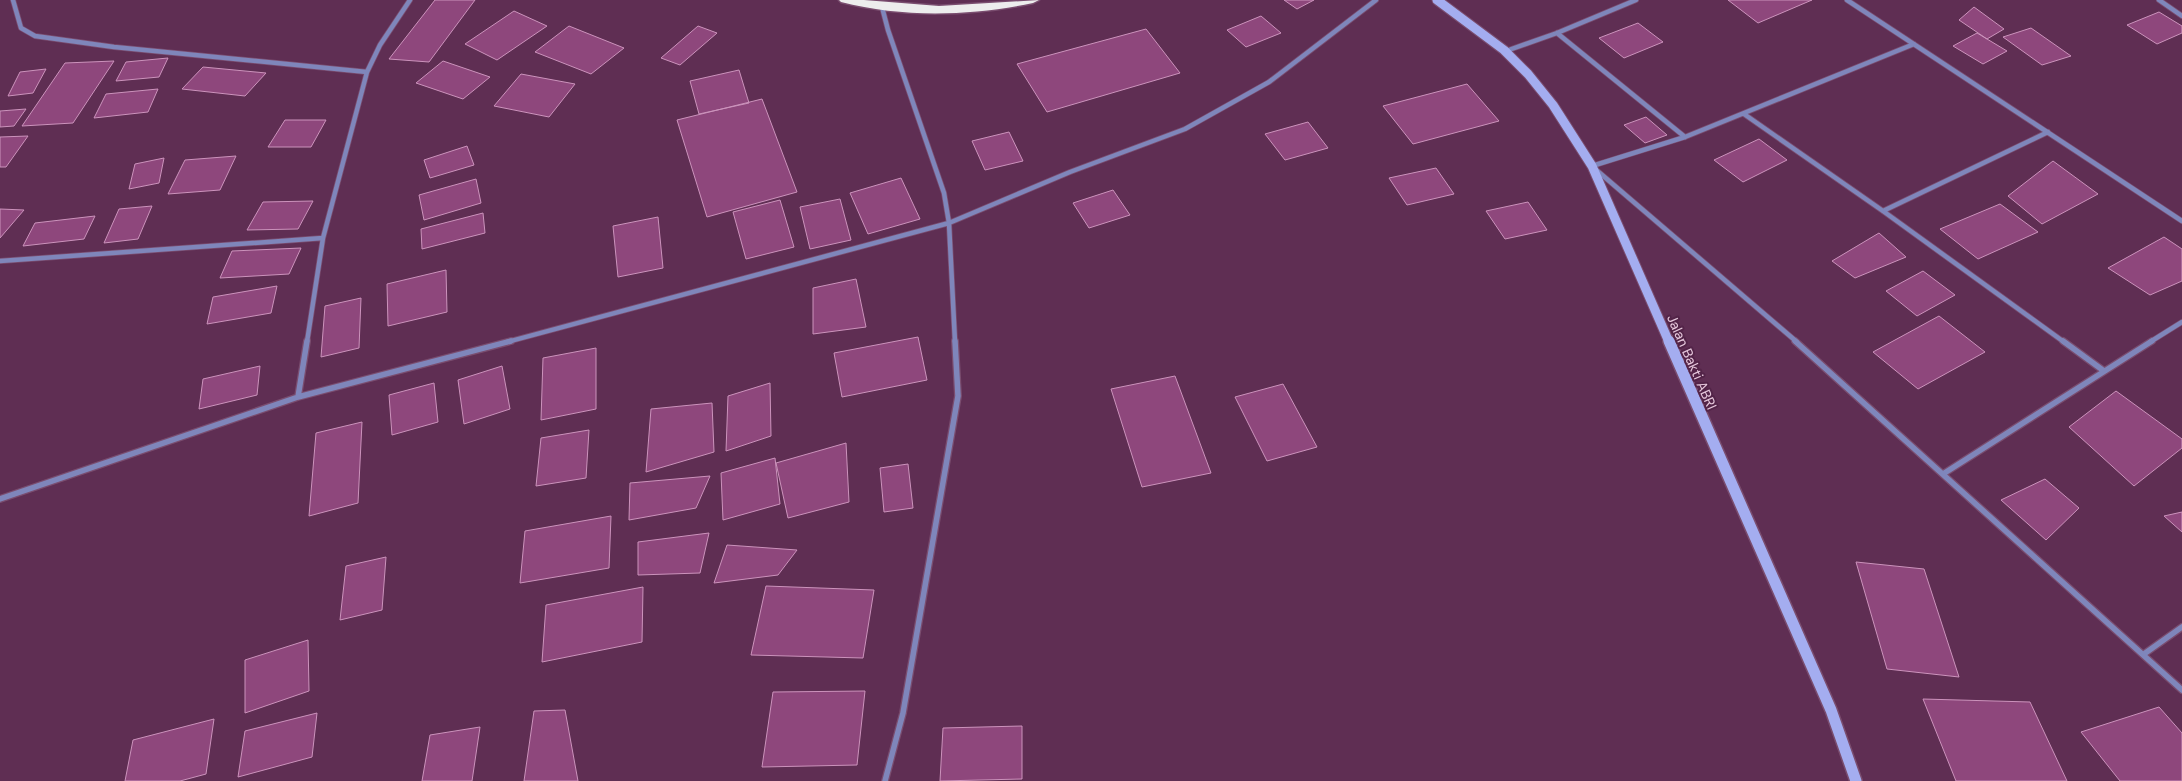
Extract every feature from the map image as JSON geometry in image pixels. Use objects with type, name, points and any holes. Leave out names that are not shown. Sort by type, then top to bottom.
[{"type":"highway","points":[[852,1],[882,7],[993,8],[1033,0]]},
{"type":"street","points":[[13,0],[21,28],[35,36],[114,47],[367,72]]},
{"type":"street","points":[[298,397],[323,238],[367,72],[380,45],[410,0]]},
{"type":"street","points":[[0,499],[298,397],[721,286],[948,223],[1070,172],[1185,128],[1269,82],[1376,0]]},
{"type":"street","name":"Jalan Bakti ABRI","points":[[1437,0],[1466,19],[1506,51],[1539,87],[1592,166],[1830,710],[1856,781]]},
{"type":"street","points":[[1506,51],[1557,34],[1636,0]]},
{"type":"street","points":[[1847,0],[2182,221]]},
{"type":"street","points":[[2159,0],[2182,16]]},
{"type":"street","points":[[882,7],[888,30],[944,194],[948,223],[958,396],[903,713],[885,781]]},
{"type":"street","points":[[1557,34],[1685,137]]},
{"type":"street","points":[[1592,166],[1685,137],[1914,44]]},
{"type":"street","points":[[1744,114],[1883,211],[2104,372]]},
{"type":"street","points":[[1883,211],[2048,132]]},
{"type":"street","points":[[1592,166],[1830,371],[2182,690]]},
{"type":"street","points":[[0,261],[323,238]]},
{"type":"street","points":[[1943,474],[2182,322]]},
{"type":"street","points":[[2144,654],[2182,627]]},
{"type":"building","points":[[435,0],[475,0],[429,62],[389,59]]},
{"type":"building","points":[[1284,0],[1314,0],[1297,9]]},
{"type":"building","points":[[1728,0],[1812,0],[1758,23]]},
{"type":"building","points":[[1974,7],[2004,29],[1987,39],[1959,20]]},
{"type":"building","points":[[514,11],[547,26],[497,60],[465,44]]},
{"type":"building","points":[[2159,12],[2182,26],[2182,33],[2157,44],[2127,25]]},
{"type":"building","points":[[1261,16],[1281,33],[1246,47],[1227,30]]},
{"type":"building","points":[[1638,23],[1663,42],[1624,58],[1599,38]]},
{"type":"building","points":[[569,26],[624,48],[591,74],[535,52]]},
{"type":"building","points":[[698,26],[717,33],[680,65],[661,58]]},
{"type":"building","points":[[2031,28],[2071,56],[2042,65],[2003,37]]},
{"type":"building","points":[[1146,29],[1180,73],[1047,112],[1017,64]]},
{"type":"building","points":[[1977,33],[2007,51],[1983,64],[1953,46]]},
{"type":"building","points":[[168,58],[159,77],[116,81],[126,62]]},
{"type":"building","points":[[114,61],[73,123],[22,126],[65,63]]},
{"type":"building","points":[[443,61],[490,77],[463,99],[416,83]]},
{"type":"building","points":[[203,67],[266,73],[245,96],[182,89]]},
{"type":"building","points":[[46,69],[33,93],[8,96],[20,72]]},
{"type":"building","points":[[739,70],[749,103],[699,114],[690,81]]},
{"type":"building","points":[[521,74],[575,84],[549,117],[494,106]]},
{"type":"building","points":[[1467,84],[1499,121],[1413,144],[1383,106]]},
{"type":"building","points":[[158,89],[148,112],[94,118],[106,94]]},
{"type":"building","points":[[762,99],[797,192],[707,217],[677,120]]},
{"type":"building","points":[[26,109],[14,126],[0,127],[0,111]]},
{"type":"building","points":[[1646,117],[1667,135],[1645,143],[1624,125]]},
{"type":"building","points":[[285,120],[326,120],[311,147],[268,147]]},
{"type":"building","points":[[1308,122],[1328,148],[1285,160],[1265,134]]},
{"type":"building","points":[[1009,132],[1023,161],[985,170],[972,141]]},
{"type":"building","points":[[28,136],[6,167],[0,167],[0,137]]},
{"type":"building","points":[[1759,139],[1787,160],[1743,182],[1714,160]]},
{"type":"building","points":[[467,146],[474,165],[430,178],[424,160]]},
{"type":"building","points":[[236,156],[220,190],[168,194],[185,160]]},
{"type":"building","points":[[164,158],[159,183],[129,189],[135,164]]},
{"type":"building","points":[[2053,161],[2098,194],[2042,224],[2008,196]]},
{"type":"building","points":[[1436,168],[1454,194],[1407,205],[1389,178]]},
{"type":"building","points":[[901,178],[920,219],[868,234],[850,193]]},
{"type":"building","points":[[476,179],[481,203],[424,220],[419,195]]},
{"type":"building","points":[[1113,190],[1130,215],[1089,228],[1073,203]]},
{"type":"building","points":[[840,199],[851,240],[810,249],[800,207]]},
{"type":"building","points":[[780,200],[794,247],[746,259],[733,212]]},
{"type":"building","points":[[313,201],[298,229],[247,230],[263,202]]},
{"type":"building","points":[[1528,202],[1547,230],[1505,239],[1486,211]]},
{"type":"building","points":[[2000,204],[2038,232],[1978,259],[1940,229]]},
{"type":"building","points":[[152,206],[138,239],[104,243],[119,209]]},
{"type":"building","points":[[0,209],[24,210],[0,238]]},
{"type":"building","points":[[483,213],[485,233],[422,249],[421,229]]},
{"type":"building","points":[[95,216],[84,239],[23,246],[35,223]]},
{"type":"building","points":[[658,217],[663,268],[618,277],[613,226]]},
{"type":"building","points":[[1879,233],[1906,257],[1855,278],[1832,261]]},
{"type":"building","points":[[2164,237],[2182,249],[2182,281],[2150,295],[2108,268]]},
{"type":"building","points":[[301,248],[289,274],[220,278],[232,251]]},
{"type":"building","points":[[446,270],[447,312],[388,326],[387,284]]},
{"type":"building","points":[[1923,271],[1955,295],[1917,316],[1886,291]]},
{"type":"building","points":[[856,279],[866,327],[813,334],[813,288]]},
{"type":"building","points":[[277,286],[271,313],[207,324],[213,297]]},
{"type":"building","points":[[361,298],[359,348],[321,357],[325,306]]},
{"type":"building","points":[[1939,316],[1985,352],[1918,389],[1873,352]]},
{"type":"building","points":[[918,337],[927,380],[842,397],[834,353]]},
{"type":"building","points":[[596,348],[596,409],[541,420],[543,358]]},
{"type":"building","points":[[260,366],[257,395],[199,409],[203,379]]},
{"type":"building","points":[[502,366],[510,409],[464,424],[458,380]]},
{"type":"building","points":[[1175,376],[1211,473],[1142,487],[1111,389]]},
{"type":"building","points":[[434,383],[438,422],[392,435],[389,395]]},
{"type":"building","points":[[770,383],[771,436],[726,451],[728,396]]},
{"type":"building","points":[[1283,384],[1317,447],[1267,461],[1235,397]]},
{"type":"building","points":[[2116,391],[2182,439],[2182,448],[2134,486],[2069,427]]},
{"type":"building","points":[[712,403],[714,452],[646,472],[651,409]]},
{"type":"building","points":[[362,422],[358,503],[309,516],[316,433]]},
{"type":"building","points":[[589,430],[586,478],[536,486],[541,438]]},
{"type":"building","points":[[846,443],[849,502],[788,518],[776,463]]},
{"type":"building","points":[[775,458],[780,504],[723,520],[721,473]]},
{"type":"building","points":[[908,464],[913,508],[884,512],[880,468]]},
{"type":"building","points":[[710,476],[696,508],[629,520],[630,483]]},
{"type":"building","points":[[2045,479],[2079,508],[2046,540],[2001,500]]},
{"type":"building","points":[[2182,512],[2182,532],[2164,516]]},
{"type":"building","points":[[611,516],[609,568],[520,583],[525,531]]},
{"type":"building","points":[[709,533],[700,573],[638,575],[638,542]]},
{"type":"building","points":[[727,545],[797,550],[778,575],[714,583]]},
{"type":"building","points":[[386,557],[382,610],[340,620],[346,566]]},
{"type":"building","points":[[1856,562],[1924,569],[1959,677],[1887,669]]},
{"type":"building","points":[[766,586],[874,590],[863,658],[751,655]]},
{"type":"building","points":[[643,587],[642,642],[542,662],[546,605]]},
{"type":"building","points":[[308,640],[309,691],[245,713],[245,660]]},
{"type":"building","points":[[865,691],[857,765],[762,767],[773,692]]},
{"type":"building","points":[[1923,699],[2030,702],[2067,781],[1956,781]]},
{"type":"building","points":[[2159,707],[2182,733],[2182,781],[2120,781],[2081,732]]},
{"type":"building","points":[[565,710],[578,781],[524,781],[534,711]]},
{"type":"building","points":[[317,713],[312,757],[238,777],[245,731]]},
{"type":"building","points":[[214,719],[206,774],[180,781],[125,781],[133,740]]},
{"type":"building","points":[[1022,726],[1022,779],[940,781],[943,728]]},
{"type":"building","points":[[480,727],[472,781],[422,781],[430,735]]}]
